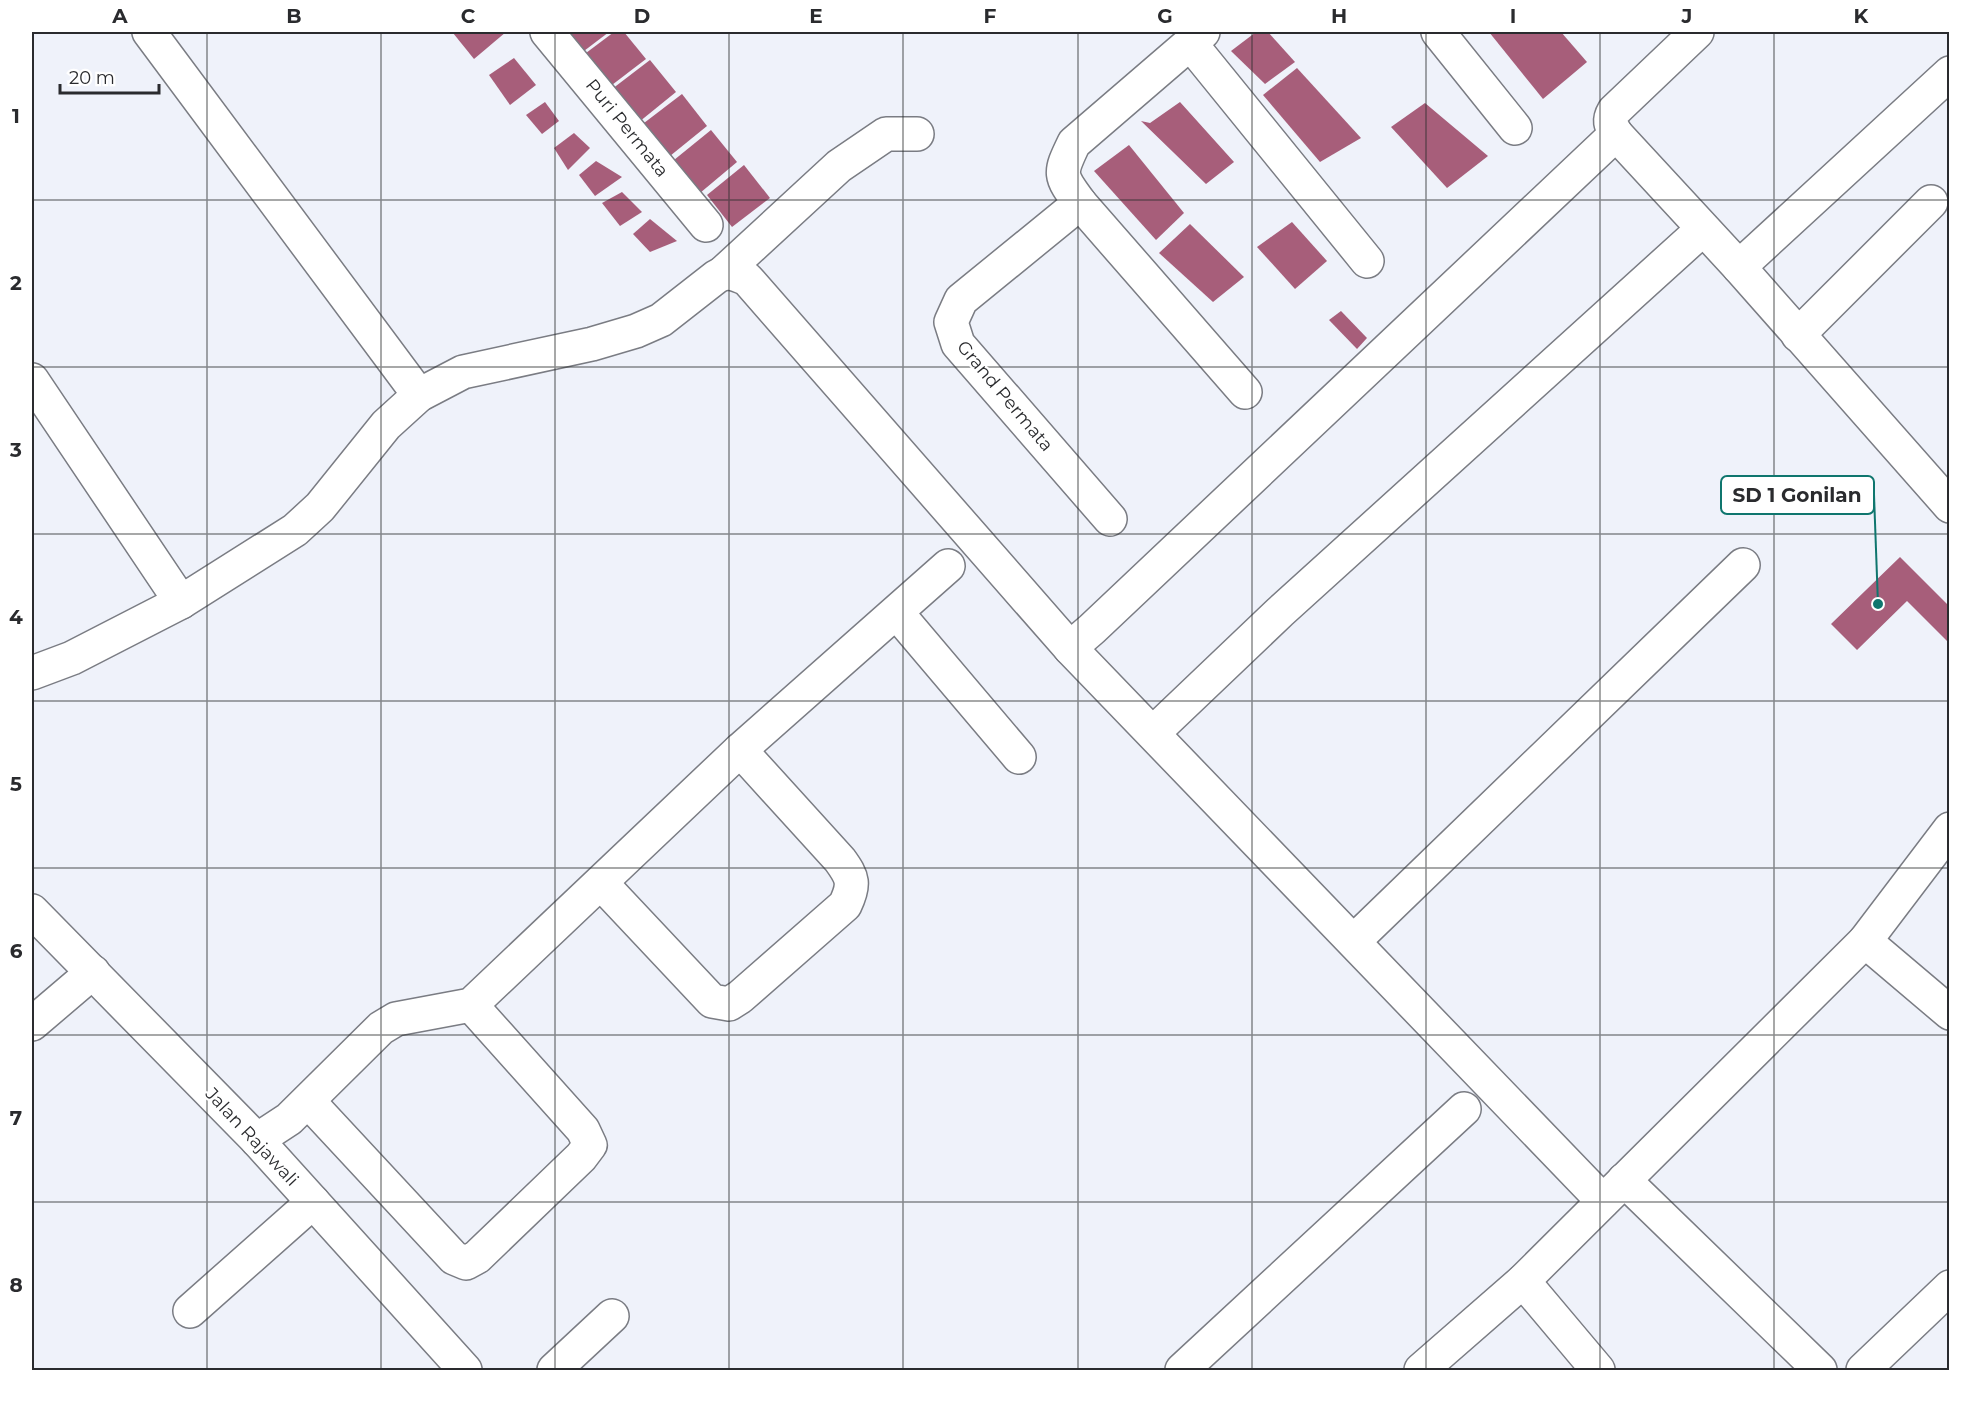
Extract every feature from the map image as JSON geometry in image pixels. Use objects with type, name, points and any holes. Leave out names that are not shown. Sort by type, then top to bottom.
[{"type":"street","points":[[149,32],[419,394]]},
{"type":"street","name":"Puri Permata","points":[[547,32],[706,225]]},
{"type":"street","points":[[1438,32],[1515,128]]},
{"type":"street","points":[[1697,32],[1614,111],[1609,122],[1616,134],[1739,267],[1950,506]]},
{"type":"street","points":[[1245,392],[1080,203],[1064,180],[1064,164],[1074,143],[1196,37],[1367,261]]},
{"type":"street","points":[[1739,267],[1950,73]]},
{"type":"street","points":[[32,673],[72,658],[181,602],[295,530],[320,507],[386,424],[419,394],[463,372],[591,344],[636,331],[661,320],[724,272],[839,166],[886,134],[917,134]]},
{"type":"street","points":[[1070,648],[1616,134]]},
{"type":"street","points":[[1798,335],[1931,202]]},
{"type":"street","name":"Grand Permata","points":[[1080,203],[961,300],[951,322],[958,345],[1110,519]]},
{"type":"street","points":[[1153,733],[1280,612],[1703,229]]},
{"type":"street","points":[[724,272],[747,279],[1070,648],[1354,941],[1614,1191],[1820,1371]]},
{"type":"street","points":[[32,380],[181,602]]},
{"type":"street","points":[[1354,941],[1743,565]]},
{"type":"street","points":[[257,1140],[289,1119],[381,1028],[396,1019],[471,1005],[740,750],[948,566]]},
{"type":"street","points":[[897,613],[1019,757]]},
{"type":"street","points":[[601,883],[712,1001],[729,1004],[740,997],[845,905],[853,889],[850,874],[840,860],[740,750]]},
{"type":"street","points":[[1421,1371],[1523,1281],[1865,940],[1950,829]]},
{"type":"street","name":"Jalan Rajawali","points":[[32,911],[257,1140],[465,1371]]},
{"type":"street","points":[[1865,940],[1950,1013]]},
{"type":"street","points":[[32,1024],[93,972]]},
{"type":"street","points":[[308,1101],[454,1258],[465,1263],[477,1257],[581,1157],[590,1145],[583,1131],[471,1005]]},
{"type":"street","points":[[1182,1371],[1464,1109]]},
{"type":"street","points":[[190,1311],[314,1202]]},
{"type":"street","points":[[1523,1281],[1598,1371]]},
{"type":"street","points":[[1863,1371],[1950,1287]]},
{"type":"street","points":[[554,1371],[612,1316]]},
{"type":"building","points":[[506,32],[474,59],[453,33]]},
{"type":"building","points":[[562,32],[609,32],[580,54]]},
{"type":"building","points":[[614,32],[624,32],[646,59],[608,88],[582,56]]},
{"type":"building","points":[[1256,32],[1268,32],[1295,62],[1265,84],[1231,51]]},
{"type":"building","points":[[1489,32],[1561,32],[1587,62],[1543,99]]},
{"type":"building","points":[[514,58],[536,85],[510,105],[489,75]]},
{"type":"building","points":[[650,60],[676,92],[639,122],[612,89]]},
{"type":"building","points":[[1297,68],[1361,138],[1320,162],[1263,95]]},
{"type":"building","points":[[682,94],[707,126],[670,156],[644,123]]},
{"type":"building","points":[[545,102],[559,121],[542,134],[526,115]]},
{"type":"building","points":[[1180,102],[1234,162],[1206,184],[1141,121],[1150,123]]},
{"type":"building","points":[[1425,103],[1488,156],[1447,188],[1391,127]]},
{"type":"building","points":[[711,130],[737,162],[700,193],[674,160]]},
{"type":"building","points":[[574,133],[590,148],[568,170],[554,148]]},
{"type":"building","points":[[1129,145],[1184,213],[1156,240],[1094,171]]},
{"type":"building","points":[[596,161],[622,177],[595,196],[579,175]]},
{"type":"building","points":[[744,165],[770,198],[732,227],[707,195]]},
{"type":"building","points":[[622,192],[642,212],[620,226],[602,203]]},
{"type":"building","points":[[650,219],[677,241],[650,252],[633,234]]},
{"type":"building","points":[[1292,222],[1327,261],[1295,289],[1257,247]]},
{"type":"building","points":[[1190,224],[1244,277],[1213,302],[1159,253]]},
{"type":"building","points":[[1341,311],[1367,338],[1357,349],[1329,320]]},
{"type":"building","points":[[1900,557],[1950,607],[1950,644],[1907,601],[1857,650],[1831,624]]},
{"type":"place","name":"SD 1 Gonilan","points":[[1878,604]]}]
